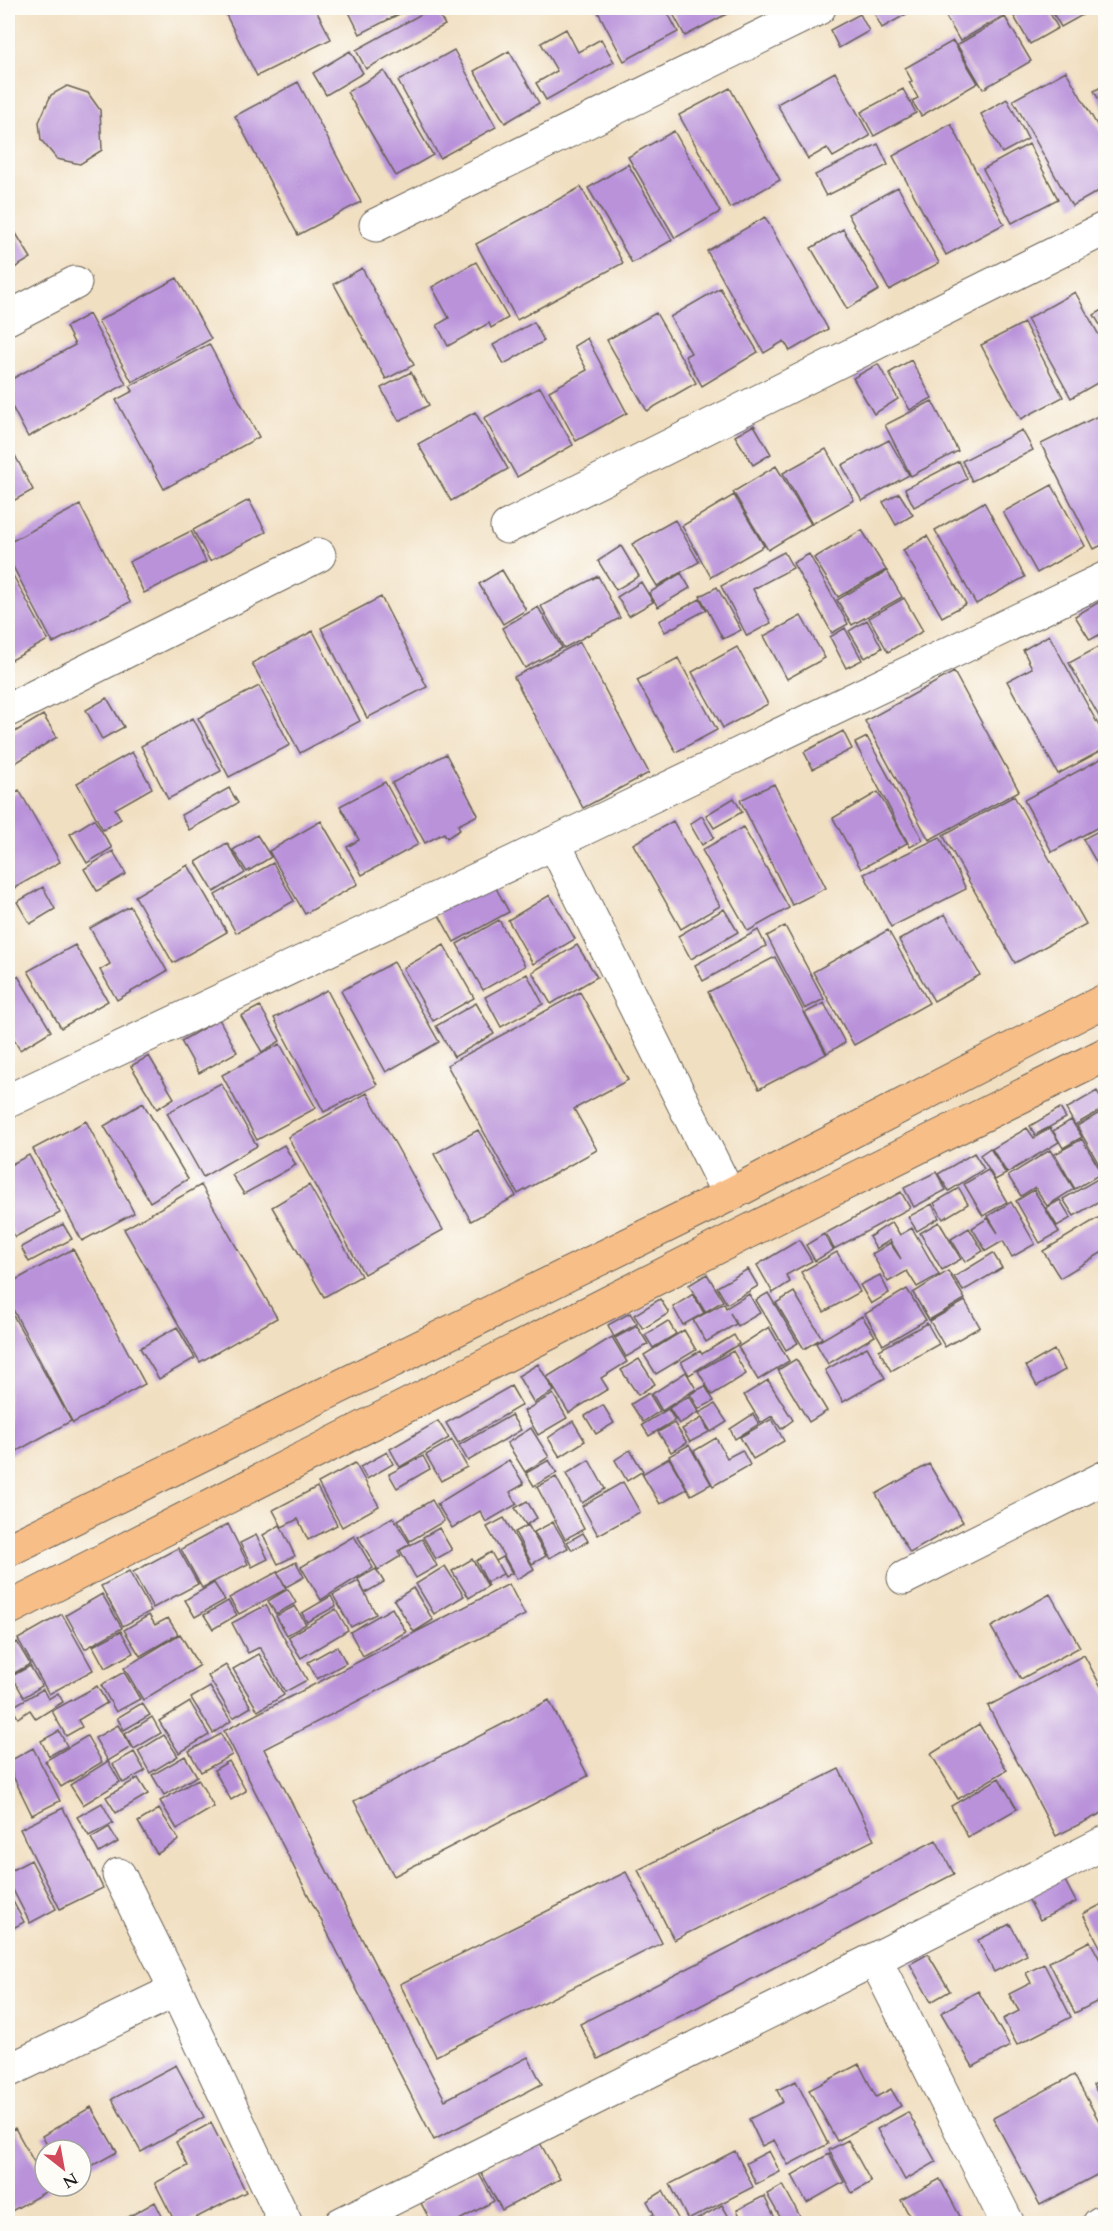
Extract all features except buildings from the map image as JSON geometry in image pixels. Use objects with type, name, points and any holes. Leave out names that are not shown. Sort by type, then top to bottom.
[{"type":"main road","points":[[8,1550],[729,1195],[1106,1000]]},
{"type":"main road","points":[[8,1609],[736,1238],[1106,1054]]},
{"type":"street","points":[[376,225],[819,8]]},
{"type":"street","points":[[507,527],[1106,228]]},
{"type":"street","points":[[8,318],[75,283]]},
{"type":"street","points":[[8,710],[320,555]]},
{"type":"street","points":[[8,1101],[554,843],[1106,578]]},
{"type":"street","points":[[554,843],[729,1195]]},
{"type":"street","points":[[904,1578],[1106,1477]]},
{"type":"street","points":[[341,2223],[1106,1842]]},
{"type":"street","points":[[119,1875],[286,2223]]},
{"type":"street","points":[[875,1959],[1008,2223]]},
{"type":"street","points":[[8,2071],[176,1990]]},
{"type":"street","points":[[1100,2223],[1106,2220]]}]
